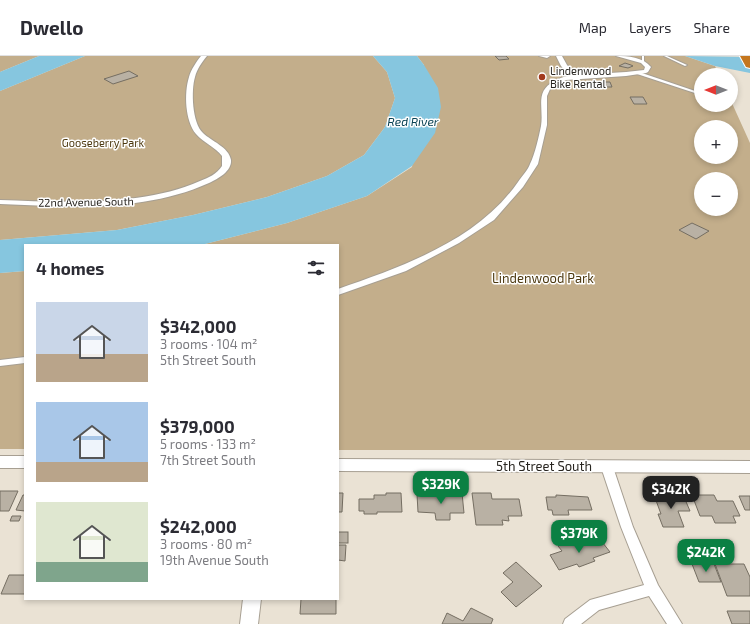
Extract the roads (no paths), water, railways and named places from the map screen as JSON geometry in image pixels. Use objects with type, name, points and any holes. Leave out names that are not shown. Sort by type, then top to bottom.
[{"type":"highway","points":[[745,56],[750,65]]},
{"type":"street","name":"22nd Avenue South","points":[[0,202],[111,203],[147,200],[173,194],[216,177],[223,171],[227,164],[227,157],[221,150],[197,131],[190,103],[192,78],[204,56]]},
{"type":"street","points":[[542,56],[547,56]]},
{"type":"street","points":[[559,56],[564,66],[574,77]]},
{"type":"street","points":[[339,292],[403,269],[456,241],[491,218],[520,185],[534,164],[544,125],[544,96],[549,86],[565,78],[646,71],[648,67],[643,59],[619,56]]},
{"type":"street","points":[[0,363],[24,360]]},
{"type":"street","points":[[0,462],[24,462]]},
{"type":"street","name":"5th Street South","points":[[339,464],[750,467]]},
{"type":"street","points":[[607,467],[627,527],[652,589],[675,624]]},
{"type":"street","points":[[570,624],[595,605],[652,589]]},
{"type":"street","points":[[249,624],[252,600]]},
{"type":"lane","points":[[665,56],[686,65]]},
{"type":"lane","points":[[638,72],[694,92]]},
{"type":"water","points":[[39,56],[85,56],[0,91],[0,72]]},
{"type":"water","name":"Red River","points":[[373,56],[417,56],[438,88],[441,107],[435,133],[412,166],[367,196],[287,223],[205,244],[24,244],[24,271],[0,273],[0,240],[117,230],[193,215],[267,197],[327,176],[364,155],[385,127],[395,98],[387,72]]},
{"type":"water","points":[[685,56],[750,57],[750,73],[738,71],[738,68],[715,66]]},
{"type":"place","name":"Lindenwood Bike Rental","points":[[542,77]]},
{"type":"park label","name":"Gooseberry Park","points":[[103,143]]},
{"type":"park label","name":"Lindenwood Park","points":[[543,278]]}]
